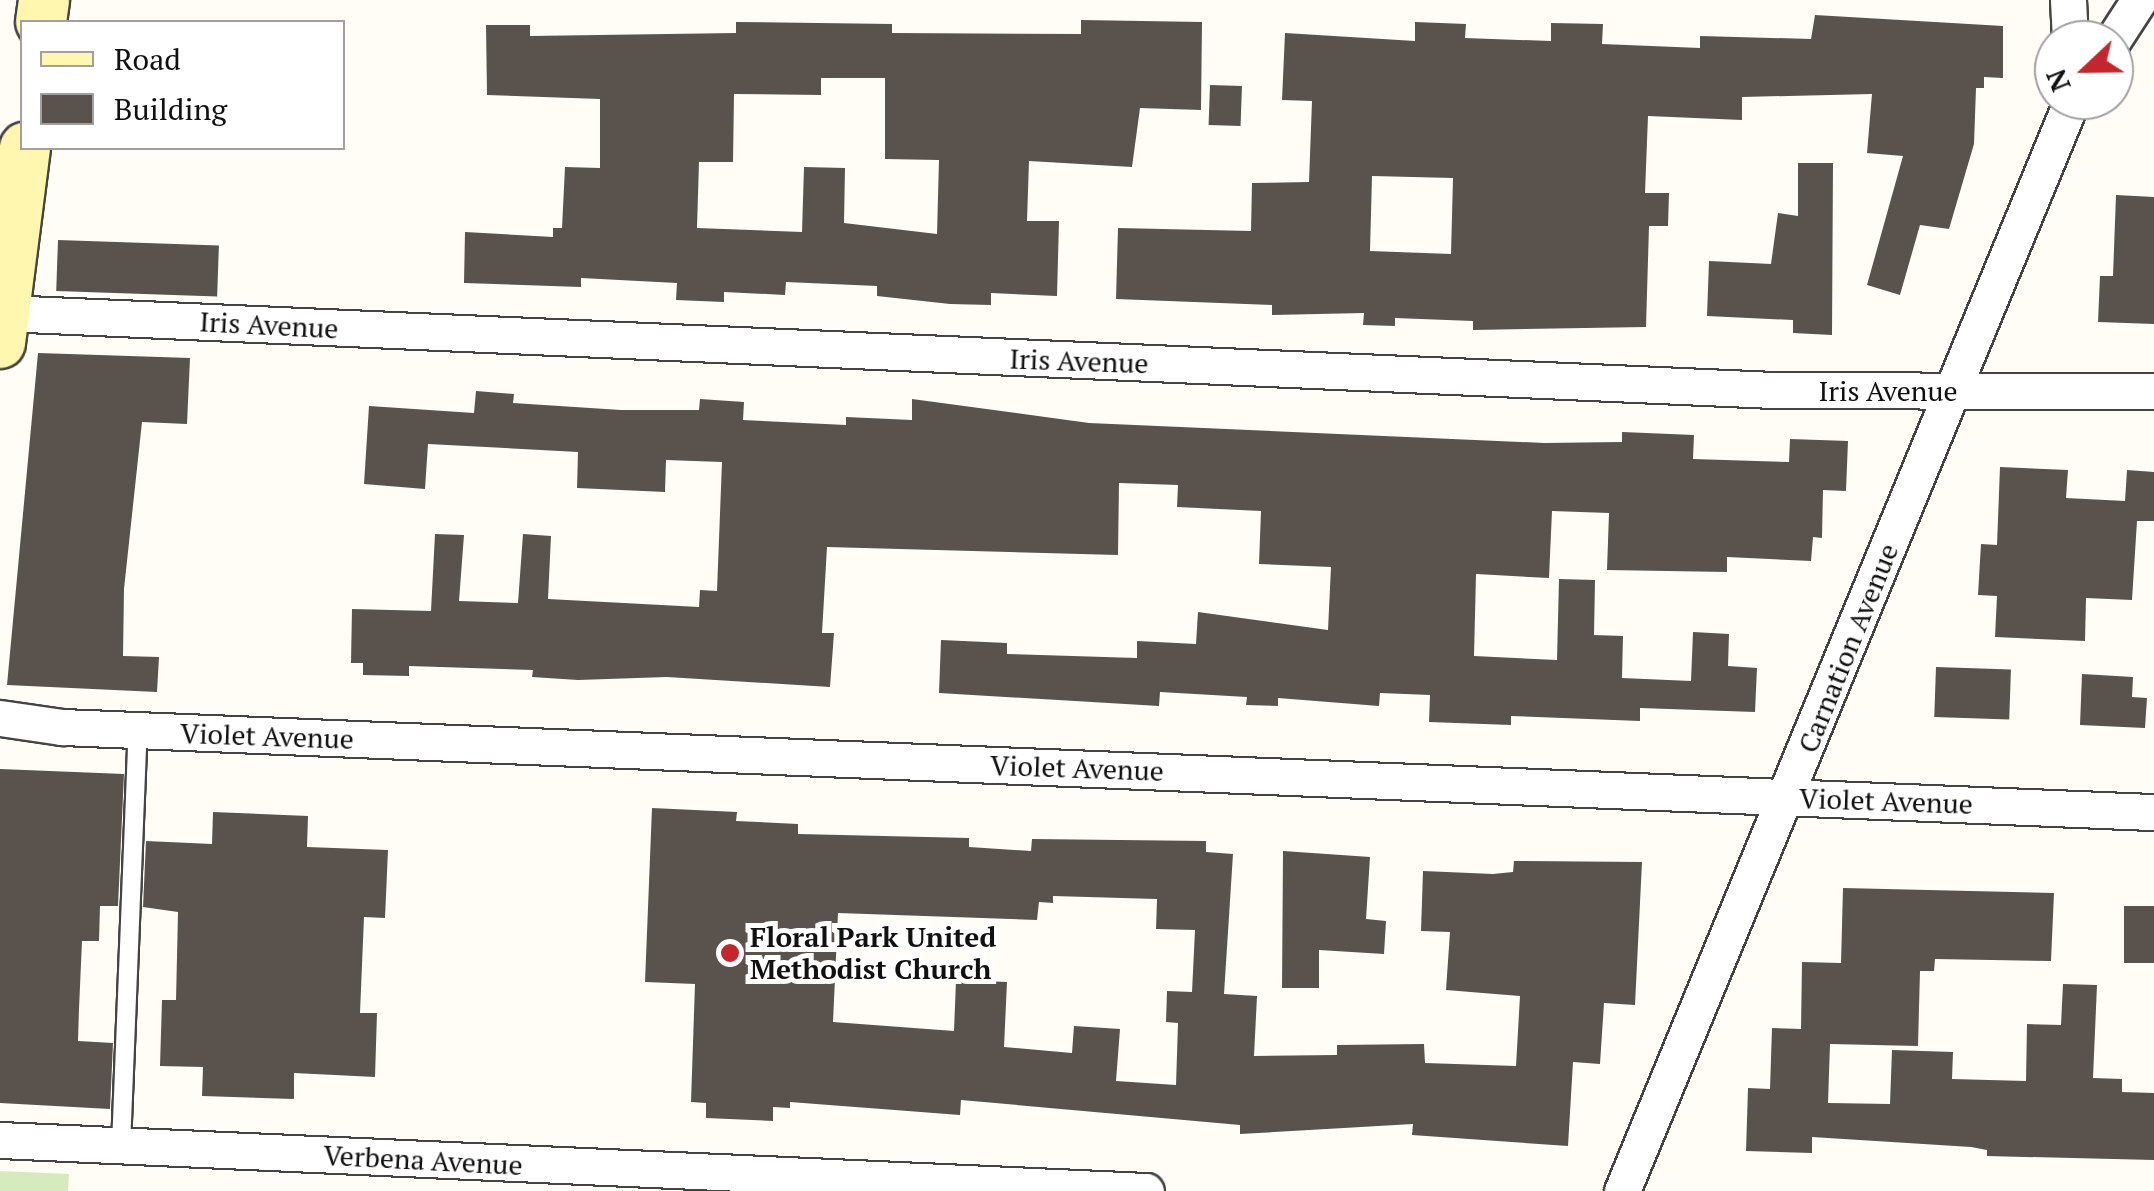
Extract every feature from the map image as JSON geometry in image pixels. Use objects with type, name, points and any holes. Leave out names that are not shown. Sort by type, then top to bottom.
[{"type":"main road","points":[[2,328],[25,150]]},
{"type":"street","name":"Carnation Avenue","points":[[1622,1191],[2065,120]]},
{"type":"street","name":"Iris Avenue","points":[[2,328],[1954,394],[2030,385],[2154,390]]},
{"type":"street","name":"Violet Avenue","points":[[0,718],[138,730],[2154,812]]},
{"type":"street","name":"Verbena Avenue","points":[[0,1140],[613,1180],[1146,1191]]},
{"type":"lane","points":[[121,1146],[138,730]]},
{"type":"green space","points":[[0,1171],[69,1174],[68,1191],[0,1191]]},
{"type":"building","points":[[1815,15],[2003,26],[2003,78],[1984,77],[1984,88],[1976,88],[1974,144],[1949,229],[1920,225],[1900,295],[1867,285],[1903,156],[1867,153],[1872,94],[1742,97],[1742,120],[1648,116],[1645,193],[1669,193],[1668,226],[1649,226],[1646,327],[1473,330],[1473,321],[1395,318],[1395,326],[1363,325],[1364,313],[1272,315],[1272,305],[1116,299],[1118,228],[1251,231],[1252,183],[1309,182],[1312,101],[1282,100],[1285,33],[1415,41],[1415,22],[1466,24],[1465,38],[1551,41],[1551,23],[1603,24],[1602,44],[1700,48],[1700,36],[1811,39]],"holes":[[[1372,176],[1453,178],[1451,254],[1370,251]]]},
{"type":"building","points":[[1081,20],[1202,22],[1201,110],[1140,108],[1132,167],[1029,161],[1027,221],[1059,221],[1057,296],[991,293],[991,305],[950,304],[877,296],[877,286],[786,282],[785,295],[724,292],[724,302],[676,300],[677,283],[581,278],[581,287],[464,283],[465,232],[553,237],[553,228],[562,228],[565,167],[600,168],[600,99],[487,95],[486,25],[530,25],[530,36],[736,33],[736,22],[892,24],[892,33],[1081,34]],"holes":[[[821,78],[885,78],[885,159],[939,160],[937,234],[844,223],[845,168],[804,167],[802,232],[697,228],[699,162],[733,162],[734,94],[821,95]]]},
{"type":"building","points":[[1210,85],[1242,86],[1241,126],[1209,125]]},
{"type":"building","points":[[1798,163],[1833,163],[1832,335],[1793,333],[1793,320],[1707,316],[1709,261],[1771,264],[1778,213],[1798,216]]},
{"type":"building","points":[[2116,195],[2154,197],[2154,324],[2098,322],[2100,276],[2113,276]]},
{"type":"building","points":[[58,240],[219,246],[217,297],[56,291]]},
{"type":"building","points":[[38,353],[190,358],[187,424],[142,422],[124,589],[123,656],[159,657],[157,692],[7,685]]},
{"type":"building","points":[[476,391],[514,394],[513,403],[621,410],[699,410],[700,399],[744,402],[743,420],[846,425],[846,417],[912,420],[912,399],[1089,423],[1544,443],[1622,442],[1622,432],[1694,435],[1693,459],[1789,462],[1790,439],[1848,441],[1846,491],[1823,490],[1822,538],[1813,537],[1811,561],[1727,557],[1727,572],[1607,570],[1609,513],[1552,511],[1549,578],[1476,574],[1474,656],[1557,660],[1559,579],[1595,580],[1594,635],[1623,636],[1622,678],[1691,681],[1693,632],[1729,634],[1728,666],[1757,668],[1755,712],[1640,708],[1640,721],[1511,716],[1511,725],[1429,722],[1430,695],[1380,693],[1379,706],[1278,698],[1278,706],[1246,705],[1247,697],[1160,692],[1159,706],[939,693],[941,640],[1007,643],[1007,654],[1137,658],[1137,641],[1196,644],[1198,612],[1328,630],[1331,567],[1259,564],[1261,511],[1177,507],[1178,485],[1119,483],[1118,555],[827,547],[822,633],[834,633],[830,687],[667,677],[578,680],[532,677],[533,670],[409,666],[409,676],[363,675],[363,663],[351,663],[352,609],[431,611],[435,534],[464,535],[459,601],[518,603],[523,534],[551,536],[548,599],[699,607],[700,590],[717,591],[722,462],[666,460],[665,492],[577,488],[578,452],[428,444],[425,489],[364,484],[369,406],[474,413]]},
{"type":"building","points":[[2000,467],[2068,470],[2066,498],[2125,501],[2127,470],[2154,472],[2154,521],[2137,521],[2132,600],[2086,598],[2085,641],[1995,637],[1997,596],[1978,595],[1981,544],[1997,545]]},
{"type":"building","points":[[1936,667],[2011,670],[2009,720],[1934,717]]},
{"type":"building","points":[[2082,674],[2133,677],[2132,697],[2147,698],[2145,728],[2080,725]]},
{"type":"building","points":[[0,769],[124,774],[118,906],[100,906],[99,941],[82,941],[79,1009],[78,1041],[113,1043],[110,1109],[0,1103]]},
{"type":"building","points":[[652,808],[737,812],[736,821],[798,824],[798,834],[969,838],[969,847],[1031,851],[1032,839],[1206,841],[1206,852],[1233,854],[1224,994],[1257,996],[1254,1056],[1337,1055],[1337,1045],[1424,1044],[1425,1063],[1516,1066],[1520,996],[1446,990],[1450,932],[1421,931],[1423,871],[1513,872],[1514,861],[1642,862],[1635,1005],[1604,1003],[1600,1064],[1573,1062],[1568,1146],[1412,1135],[1413,1124],[1240,1134],[1240,1125],[961,1100],[960,1115],[790,1102],[790,1108],[773,1107],[773,1121],[706,1118],[706,1103],[691,1102],[695,984],[645,982]],"holes":[[[1053,896],[1157,899],[1156,929],[1195,930],[1192,992],[1167,991],[1166,1022],[1178,1023],[1176,1085],[1116,1081],[1120,1029],[1074,1026],[1072,1053],[1004,1047],[1007,982],[956,980],[954,1031],[833,1022],[838,913],[1037,920],[1039,902],[1053,903]]]},
{"type":"building","points":[[213,812],[308,816],[307,847],[388,850],[385,918],[364,917],[360,1013],[377,1013],[375,1077],[294,1073],[294,1099],[202,1096],[203,1067],[160,1066],[162,1000],[176,1000],[178,912],[143,907],[146,841],[212,844]]},
{"type":"building","points":[[1283,851],[1370,857],[1366,919],[1386,921],[1384,954],[1319,950],[1319,988],[1282,988]]},
{"type":"building","points":[[1843,888],[2054,893],[2051,961],[1935,959],[1934,971],[1920,971],[1918,1046],[1830,1044],[1828,1103],[1890,1104],[1892,1050],[1953,1052],[1952,1079],[2026,1081],[2027,1024],[2061,1025],[2063,984],[2097,985],[2093,1078],[2122,1079],[2122,1092],[2154,1093],[2154,1160],[1987,1156],[1987,1150],[1971,1147],[1812,1137],[1812,1153],[1746,1151],[1748,1088],[1770,1089],[1772,1028],[1801,1029],[1802,962],[1841,963]]},
{"type":"building","points":[[2124,906],[2154,906],[2154,963],[2124,963]]},
{"type":"place","name":"Floral Park United Methodist Church","points":[[730,953]]}]
